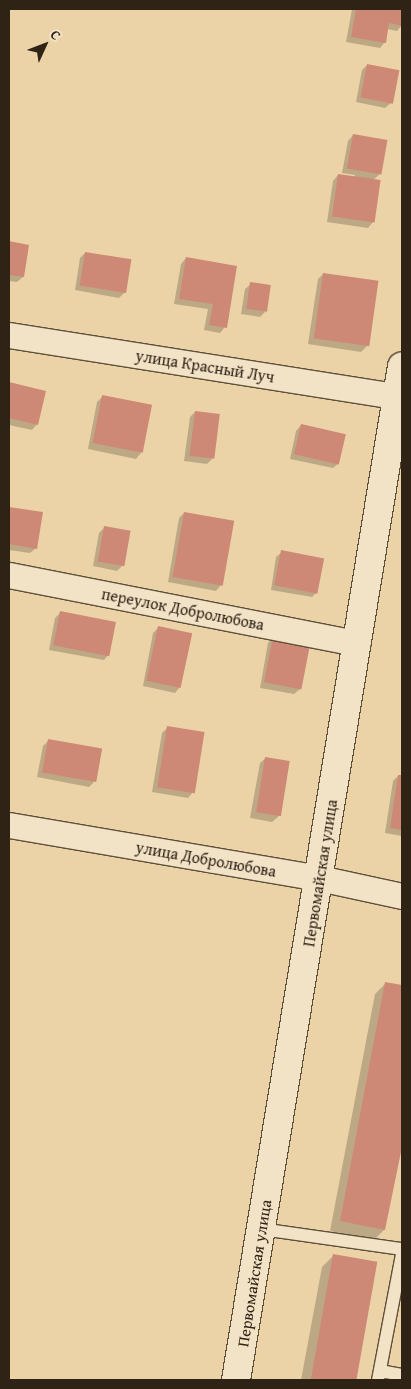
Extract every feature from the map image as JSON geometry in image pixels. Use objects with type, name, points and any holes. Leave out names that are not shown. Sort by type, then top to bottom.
[{"type":"main road","name":"Первомайская улица","points":[[236,1380],[357,643],[400,397],[402,366]]},
{"type":"street","name":"улица Красный Луч","points":[[9,335],[400,397]]},
{"type":"street","name":"переулок Добролюбова","points":[[9,576],[357,643]]},
{"type":"street","name":"улица Добролюбова","points":[[9,825],[319,878],[402,896]]},
{"type":"lane","points":[[261,1229],[402,1249]]},
{"type":"lane","points":[[402,1254],[379,1376],[402,1375]]},
{"type":"building","points":[[356,9],[402,9],[402,26],[389,23],[386,43],[351,37]]},
{"type":"building","points":[[367,64],[399,70],[393,104],[361,97]]},
{"type":"building","points":[[353,134],[387,140],[381,175],[347,168]]},
{"type":"building","points":[[338,174],[381,180],[375,223],[332,217]]},
{"type":"building","points":[[9,241],[29,245],[24,277],[9,275]]},
{"type":"building","points":[[85,252],[131,259],[126,293],[80,286]]},
{"type":"building","points":[[186,257],[237,266],[227,328],[209,325],[213,304],[179,299]]},
{"type":"building","points":[[323,273],[378,281],[369,346],[314,338]]},
{"type":"building","points":[[250,282],[271,285],[267,312],[246,309]]},
{"type":"building","points":[[9,382],[46,391],[38,425],[9,418]]},
{"type":"building","points":[[102,395],[152,405],[143,453],[93,443]]},
{"type":"building","points":[[195,411],[220,414],[214,459],[190,456]]},
{"type":"building","points":[[301,424],[346,434],[339,465],[294,454]]},
{"type":"building","points":[[9,507],[43,512],[37,549],[9,544]]},
{"type":"building","points":[[184,512],[234,521],[223,586],[173,577]]},
{"type":"building","points":[[104,526],[131,531],[124,566],[98,561]]},
{"type":"building","points":[[281,550],[324,558],[317,594],[274,585]]},
{"type":"building","points":[[60,611],[116,622],[109,656],[53,645]]},
{"type":"building","points":[[158,626],[192,633],[181,688],[146,681]]},
{"type":"building","points":[[273,636],[310,643],[301,689],[264,682]]},
{"type":"building","points":[[167,726],[205,732],[195,793],[157,787]]},
{"type":"building","points":[[48,739],[102,749],[96,782],[42,772]]},
{"type":"building","points":[[265,757],[290,761],[281,816],[256,812]]},
{"type":"building","points":[[398,775],[402,775],[402,830],[390,828]]},
{"type":"building","points":[[385,982],[402,985],[402,1147],[385,1230],[340,1221]]},
{"type":"building","points":[[333,1254],[377,1262],[356,1380],[311,1380]]}]
